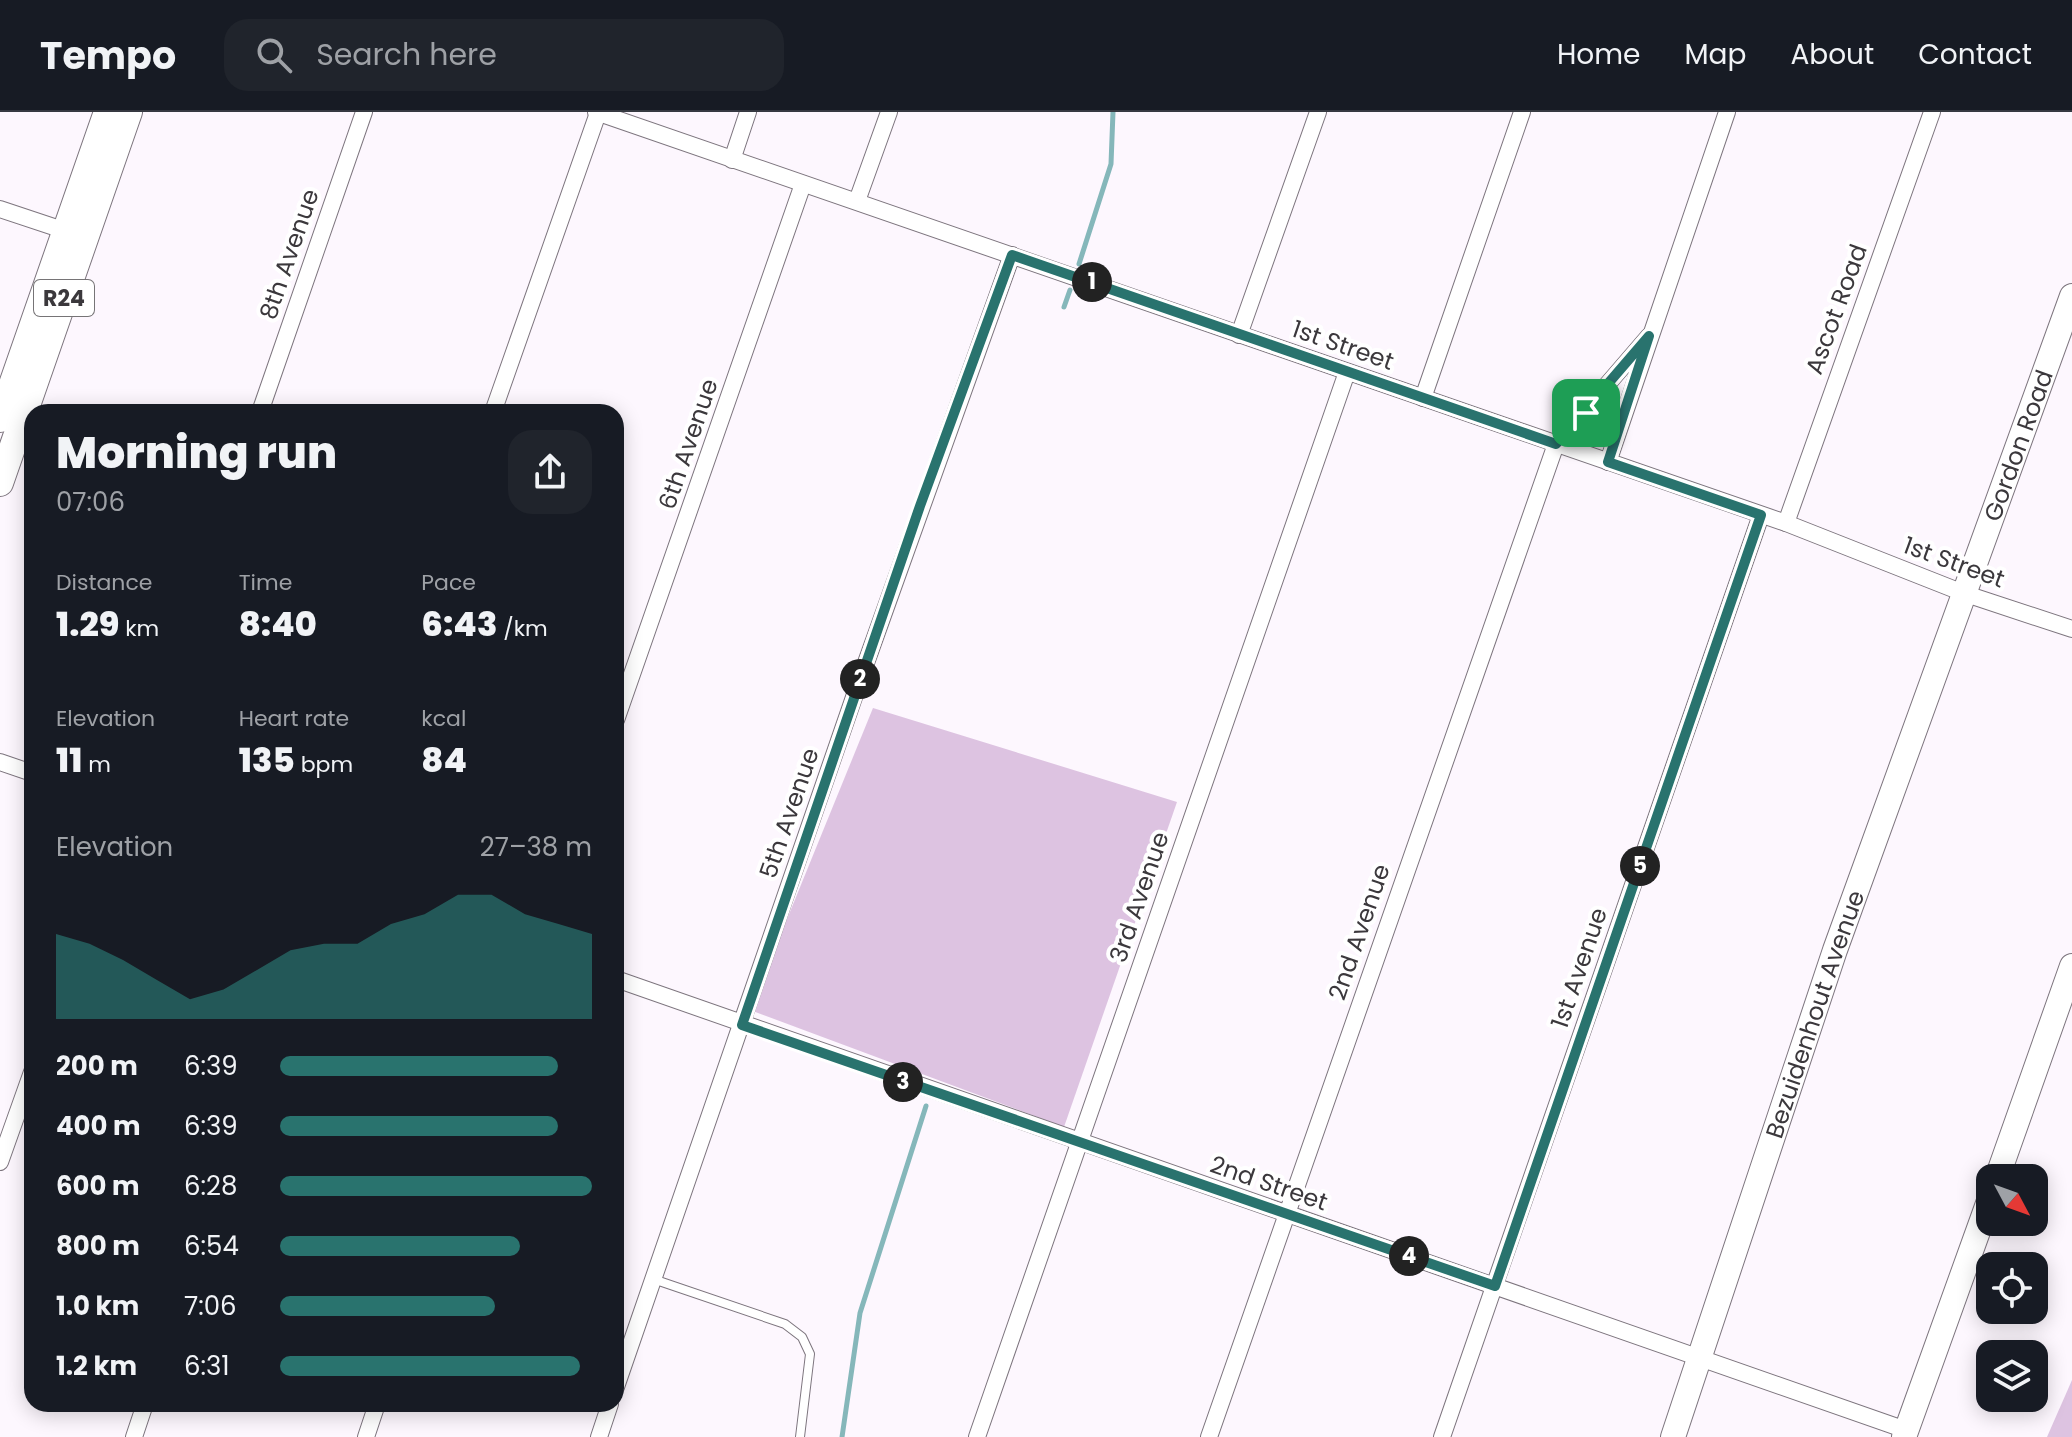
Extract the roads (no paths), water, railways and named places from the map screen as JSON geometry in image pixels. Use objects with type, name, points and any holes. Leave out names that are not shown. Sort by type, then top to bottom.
[{"type":"main road","name":"R24","points":[[75,233],[107,112]]},
{"type":"main road","name":"R24","points":[[0,483],[8,406],[75,233],[129,112]]},
{"type":"street","name":"8th Avenue","points":[[263,404],[364,112]]},
{"type":"street","points":[[496,404],[597,112]]},
{"type":"street","name":"1st Street","points":[[597,112],[1786,523],[1966,594],[2072,629]]},
{"type":"street","points":[[732,160],[748,112]]},
{"type":"street","points":[[857,201],[889,112]]},
{"type":"street","points":[[1239,335],[1318,112]]},
{"type":"street","points":[[1423,398],[1522,112]]},
{"type":"street","points":[[1608,462],[1727,112]]},
{"type":"street","name":"Ascot Road","points":[[1786,523],[1932,112]]},
{"type":"street","name":"6th Avenue","points":[[624,697],[803,184]]},
{"type":"street","points":[[0,209],[75,233]]},
{"type":"street","name":"5th Avenue","points":[[624,1364],[920,506],[1012,255]]},
{"type":"street","name":"Gordon Road","points":[[1966,594],[2072,296]]},
{"type":"street","points":[[1556,444],[1649,336]]},
{"type":"street","name":"3rd Avenue","points":[[977,1437],[1347,372]]},
{"type":"street","name":"2nd Avenue","points":[[1209,1437],[1556,444]]},
{"type":"street","name":"1st Avenue","points":[[1442,1437],[1761,515]]},
{"type":"street","name":"Bezuidenhout Avenue","points":[[1673,1437],[1835,950],[1966,594]]},
{"type":"street","points":[[0,762],[24,770]]},
{"type":"street","points":[[2002,1164],[2072,966]]},
{"type":"street","name":"2nd Street","points":[[624,982],[1700,1358],[1905,1434]]},
{"type":"street","points":[[0,1162],[24,1094]]},
{"type":"street","points":[[1905,1434],[1976,1236]]},
{"type":"street","points":[[134,1437],[142,1412]]},
{"type":"street","points":[[366,1437],[374,1412]]},
{"type":"street","points":[[599,1437],[607,1412]]},
{"type":"lane","points":[[653,1279],[785,1324],[802,1337],[810,1354],[800,1437]]},
{"type":"waterway","points":[[1079,264],[1111,164],[1113,112]]},
{"type":"waterway","points":[[1064,307],[1070,290]]},
{"type":"waterway","points":[[842,1437],[860,1313],[926,1106]]}]
